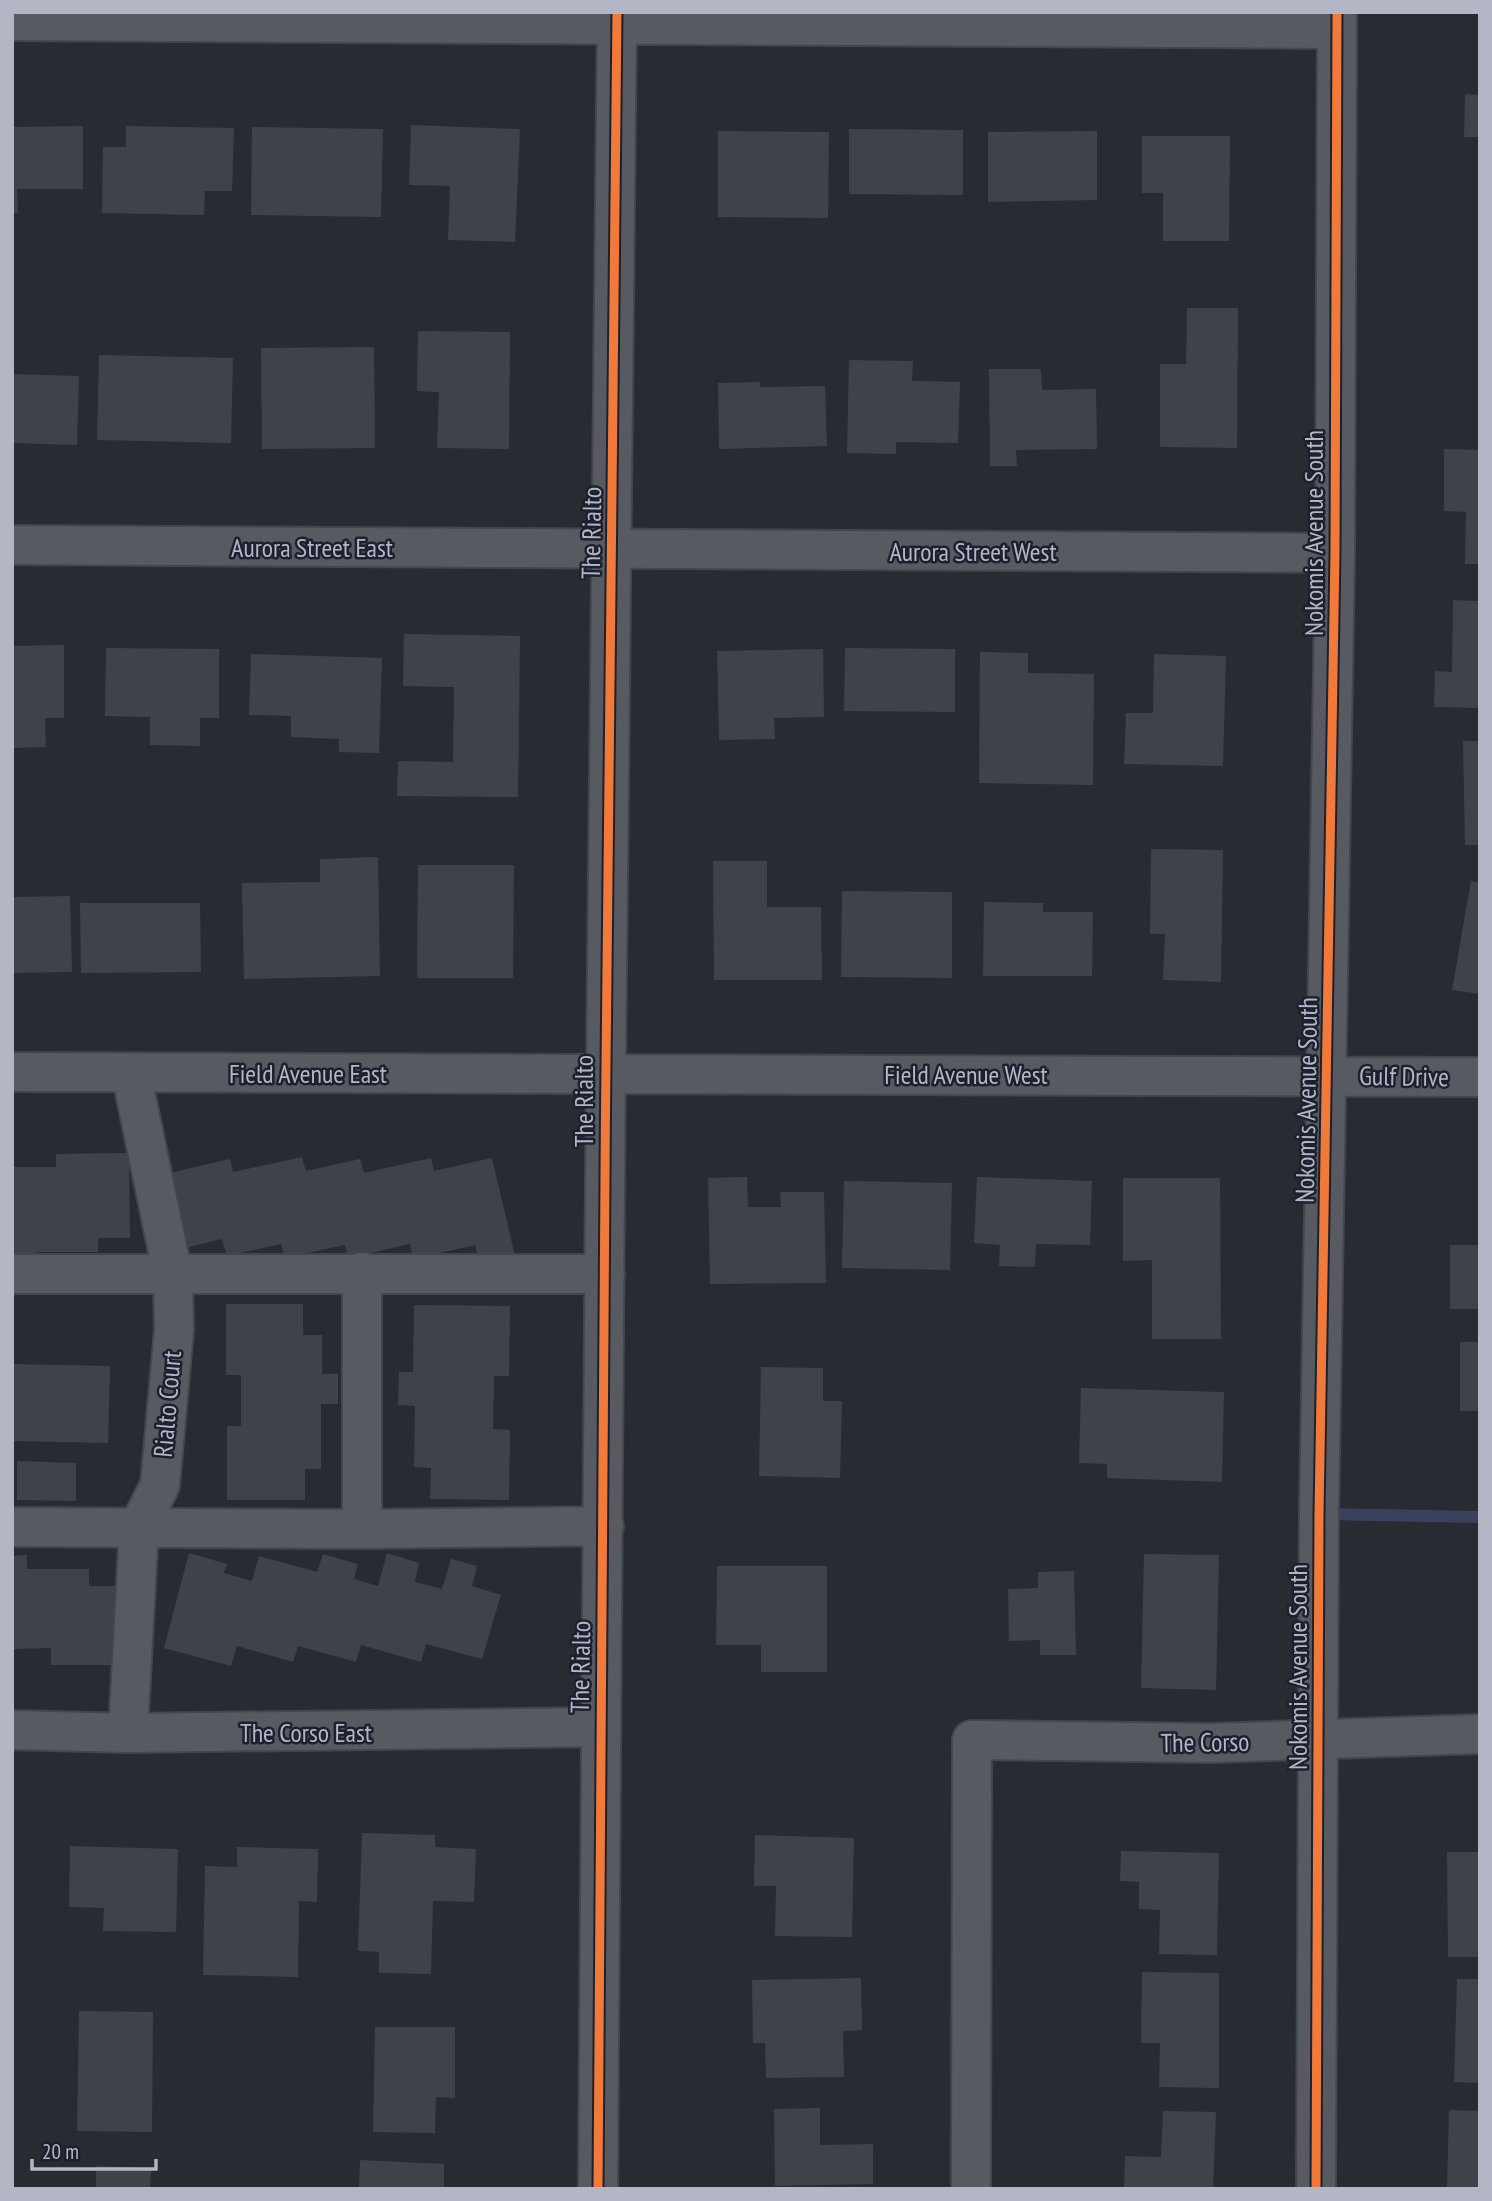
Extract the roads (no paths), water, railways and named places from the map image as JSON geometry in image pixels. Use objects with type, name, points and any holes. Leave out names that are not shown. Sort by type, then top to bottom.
[{"type":"street","name":"The Rialto","points":[[598,2189],[599,1727],[606,1274],[604,1073],[617,19]]},
{"type":"street","points":[[12,21],[1337,21]]},
{"type":"street","name":"Nokomis Avenue South","points":[[1315,2189],[1317,1739],[1335,553],[1337,21]]},
{"type":"street","name":"Aurora Street East","points":[[12,545],[612,549]]},
{"type":"street","name":"Aurora Street West","points":[[612,549],[1335,553]]},
{"type":"street","name":"Field Avenue East","points":[[12,1072],[604,1073]]},
{"type":"street","name":"Rialto Court","points":[[131,1073],[173,1275],[174,1330],[160,1485],[139,1527]]},
{"type":"street","name":"Field Avenue West","points":[[604,1073],[1328,1075]]},
{"type":"street","name":"Gulf Drive","points":[[1328,1075],[1480,1077]]},
{"type":"street","points":[[362,1272],[362,1529]]},
{"type":"street","points":[[12,1274],[606,1274]]},
{"type":"street","points":[[12,1527],[362,1529],[604,1526]]},
{"type":"street","points":[[128,1733],[139,1527]]},
{"type":"street","name":"The Corso East","points":[[12,1730],[128,1733],[599,1727]]},
{"type":"street","name":"The Corso","points":[[971,2189],[972,1740],[1211,1743],[1480,1734]]},
{"type":"waterway","points":[[1323,1514],[1480,1517]]}]
